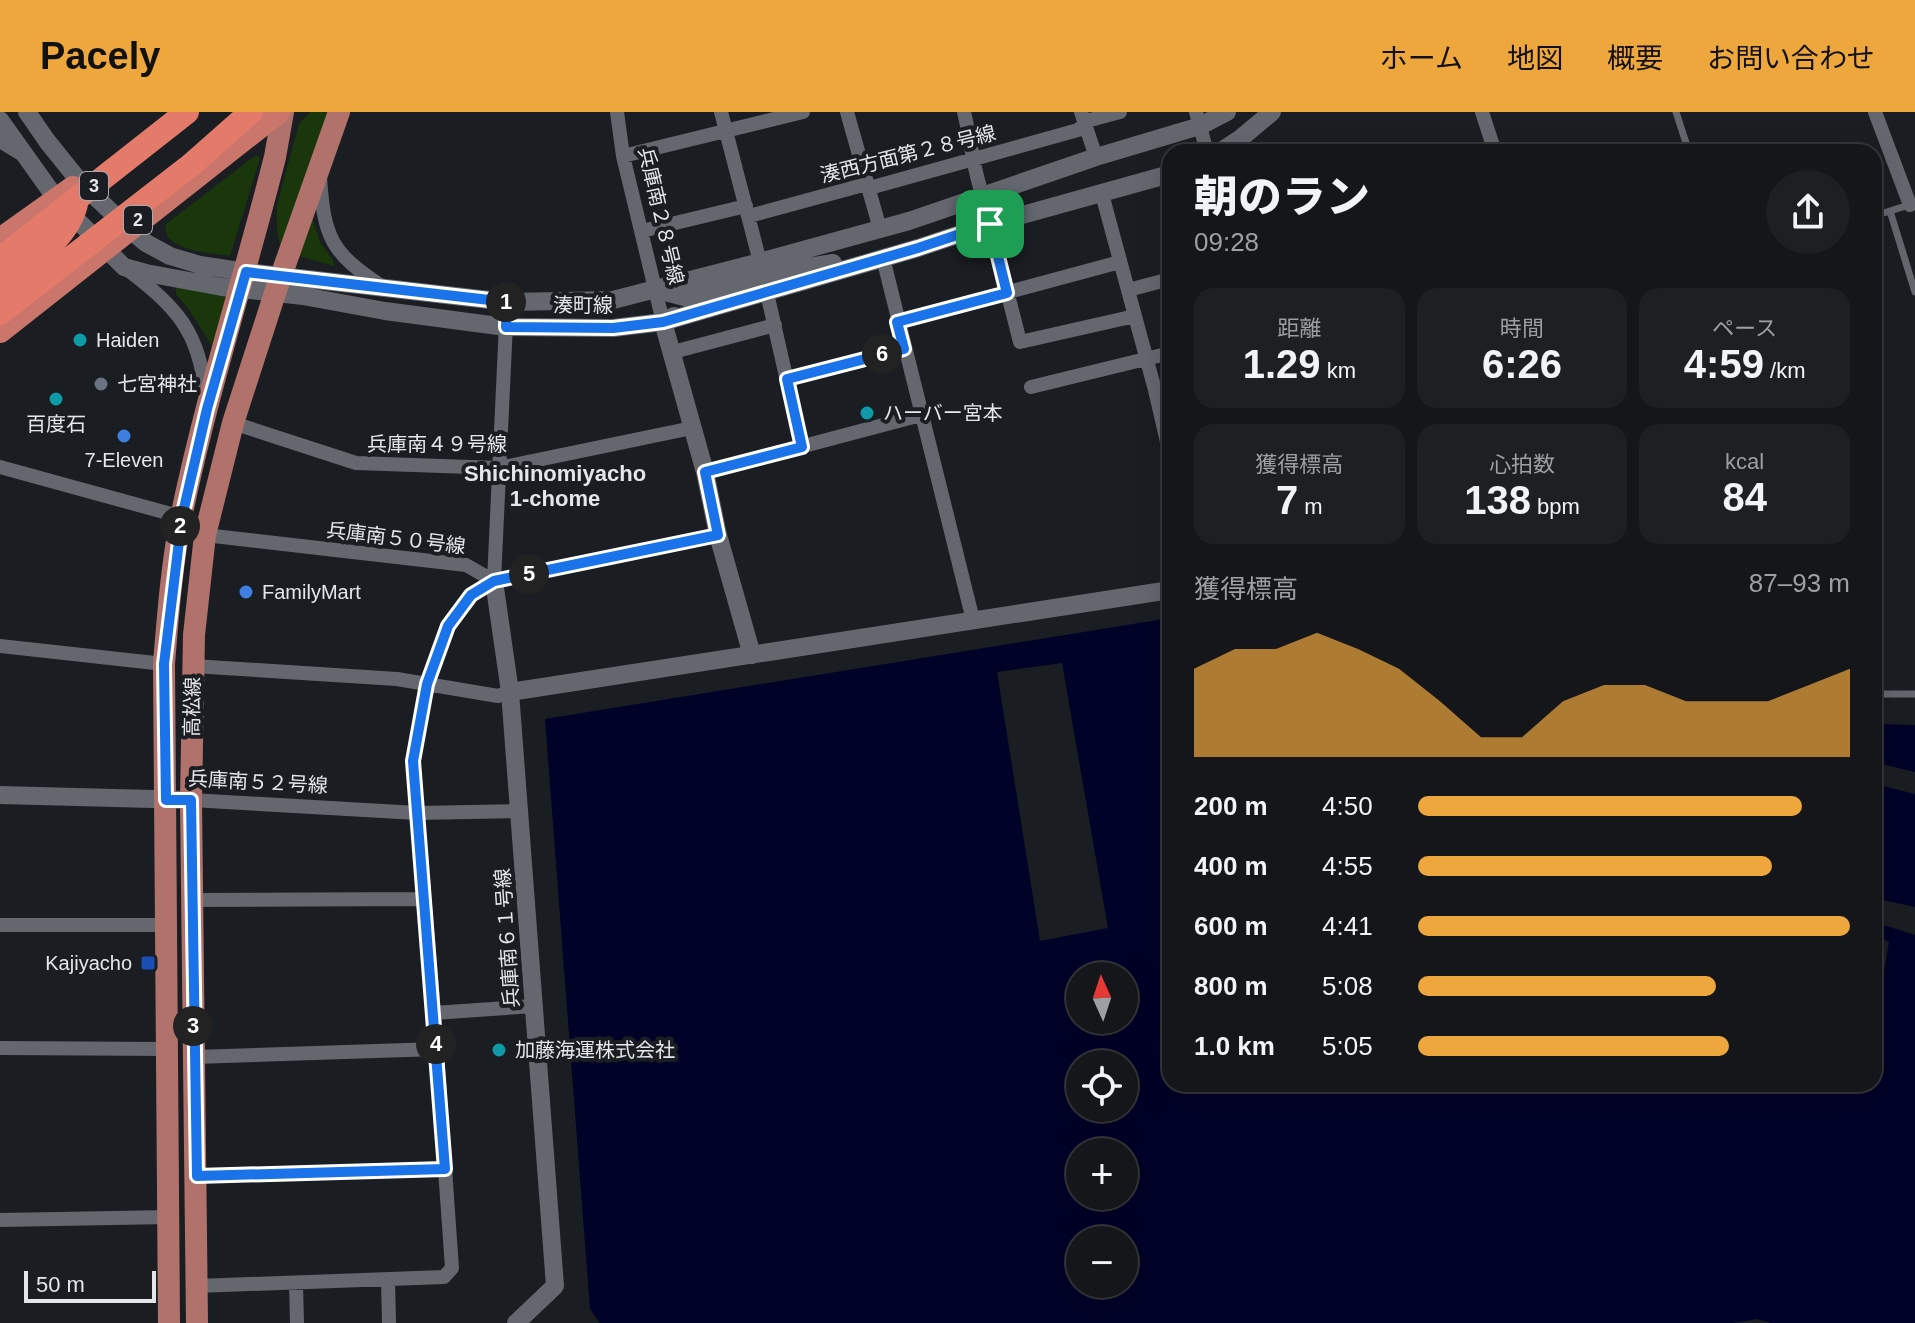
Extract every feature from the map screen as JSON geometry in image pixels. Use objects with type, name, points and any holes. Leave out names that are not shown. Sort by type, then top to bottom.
[{"type":"highway","points":[[0,286],[50,245],[80,182],[172,112]]},
{"type":"highway","name":"3","points":[[0,259],[187,112]]},
{"type":"highway","name":"3","points":[[0,313],[191,165],[251,112]]},
{"type":"highway","name":"2","points":[[0,331],[280,112]]},
{"type":"highway","points":[[0,240],[65,208]]},
{"type":"highway","points":[[0,286],[38,279],[96,254]]},
{"type":"main road","name":"高松線","points":[[169,1323],[164,664],[182,517],[207,409],[275,157],[280,112]]},
{"type":"main road","name":"高松線","points":[[197,1323],[191,800],[193,666],[205,535],[233,423],[339,112]]},
{"type":"street","name":"湊町線","points":[[27,112],[80,182],[146,243],[170,256],[243,280]]},
{"type":"street","name":"兵庫南２８号線","points":[[617,112],[623,156],[663,322],[752,655]]},
{"type":"street","points":[[721,112],[760,262]]},
{"type":"street","points":[[623,156],[803,112]]},
{"type":"street","points":[[847,112],[880,229]]},
{"type":"street","points":[[964,112],[983,197]]},
{"type":"street","name":"湊西方面第２８号線","points":[[642,231],[873,187],[1078,130],[1083,119],[1120,112]]},
{"type":"street","name":"湊町線","points":[[278,284],[384,288],[507,302],[613,300],[880,229],[983,197],[1198,119],[1227,112]]},
{"type":"street","points":[[1232,144],[1272,112]]},
{"type":"street","points":[[1482,112],[1492,144]]},
{"type":"street","points":[[1875,112],[1912,204]]},
{"type":"street","points":[[1083,119],[1096,157]]},
{"type":"street","points":[[1198,119],[1205,144]]},
{"type":"street","name":"湊町線","points":[[0,120],[96,254],[124,267],[169,278],[278,284],[506,327],[613,328],[663,322],[990,224],[1162,176]]},
{"type":"street","points":[[0,141],[27,158]]},
{"type":"street","name":"湊町線","points":[[663,322],[691,306],[987,215],[1162,167]]},
{"type":"street","points":[[319,168],[326,228],[336,249],[355,269],[384,288]]},
{"type":"street","points":[[1102,194],[1147,358],[1162,398]]},
{"type":"street","points":[[990,224],[1020,342],[1135,316]]},
{"type":"street","points":[[883,258],[973,620]]},
{"type":"street","points":[[897,322],[1120,262]]},
{"type":"street","name":"湊町線","points":[[656,289],[688,298],[778,272],[833,263]]},
{"type":"street","points":[[124,267],[156,291],[191,333],[203,365],[207,409]]},
{"type":"street","points":[[1128,290],[1162,281]]},
{"type":"street","points":[[767,293],[802,447]]},
{"type":"street","points":[[494,581],[507,302]]},
{"type":"street","points":[[673,352],[775,325]]},
{"type":"street","points":[[787,379],[904,349]]},
{"type":"street","points":[[1031,387],[1162,355]]},
{"type":"street","points":[[705,472],[921,415]]},
{"type":"street","name":"兵庫南４９号線","points":[[233,423],[356,463],[499,468],[692,428]]},
{"type":"street","points":[[0,467],[182,517]]},
{"type":"street","name":"兵庫南５０号線","points":[[205,535],[466,565],[494,581]]},
{"type":"street","points":[[197,1286],[444,1277],[452,1268],[413,761],[427,684],[448,626],[471,595],[494,581],[718,535]]},
{"type":"street","name":"兵庫南６１号線","points":[[494,581],[510,692],[555,1286],[516,1323]]},
{"type":"street","points":[[193,666],[397,679],[498,696],[1162,591]]},
{"type":"street","points":[[0,646],[164,664]]},
{"type":"street","name":"兵庫南５２号線","points":[[0,795],[191,800],[417,813],[519,811]]},
{"type":"street","points":[[192,900],[423,899]]},
{"type":"street","points":[[0,925],[167,925]]},
{"type":"street","points":[[434,1013],[534,1006]]},
{"type":"street","points":[[0,1048],[168,1049]]},
{"type":"street","points":[[194,1057],[437,1049]]},
{"type":"street","points":[[197,1176],[445,1169]]},
{"type":"street","points":[[0,1220],[170,1217]]},
{"type":"street","points":[[388,1280],[389,1323]]},
{"type":"street","points":[[296,1283],[297,1323]]},
{"type":"lane","points":[[1676,112],[1686,144]]},
{"type":"lane","points":[[1882,214],[1912,204]]},
{"type":"lane","points":[[1890,211],[1915,292]]},
{"type":"lane","points":[[1882,694],[1915,694]]},
{"type":"green space","points":[[310,112],[328,112],[280,246],[277,205],[299,124]]},
{"type":"green space","points":[[256,155],[260,158],[230,256],[200,252],[171,240],[166,233],[166,224]]},
{"type":"green space","points":[[312,217],[320,242],[334,266],[298,256]]},
{"type":"green space","points":[[176,287],[226,295],[212,346],[176,294]]},
{"type":"water","points":[[1162,619],[1162,1092],[1882,1092],[1882,984],[1889,942],[1882,939],[1882,925],[1915,935],[1915,1323],[1771,1323],[1757,1319],[1734,1323],[600,1323],[590,1309],[545,719]],"holes":[[[1062,663],[1108,928],[1040,941],[997,672]]]},
{"type":"water","points":[[1882,724],[1915,725],[1915,772],[1882,764]]},
{"type":"water","points":[[1882,786],[1915,794],[1915,907],[1882,900]]},
{"type":"place","name":"Haiden","points":[[80,340]]},
{"type":"place","name":"七宮神社","points":[[101,384]]},
{"type":"place","name":"百度石","points":[[56,399]]},
{"type":"place","name":"ハーバー宮本","points":[[867,413]]},
{"type":"place","name":"7-Eleven","points":[[124,436]]},
{"type":"place","name":"FamilyMart","points":[[246,592]]},
{"type":"place","name":"Kajiyacho","points":[[148,963]]},
{"type":"place","name":"加藤海運株式会社","points":[[499,1050]]},
{"type":"district","name":"Shichinomiyacho 1-chome","points":[[555,486]]},
{"type":"route","points":[[990,224],[1007,293],[897,322],[904,349],[787,379],[802,447],[705,472],[718,535],[494,581],[471,595],[448,626],[427,684],[413,761],[445,1169],[197,1176],[191,800],[166,800],[164,664],[182,517],[193,464],[246,272],[507,302],[506,327],[613,328],[663,322],[693,314],[990,224]]}]
